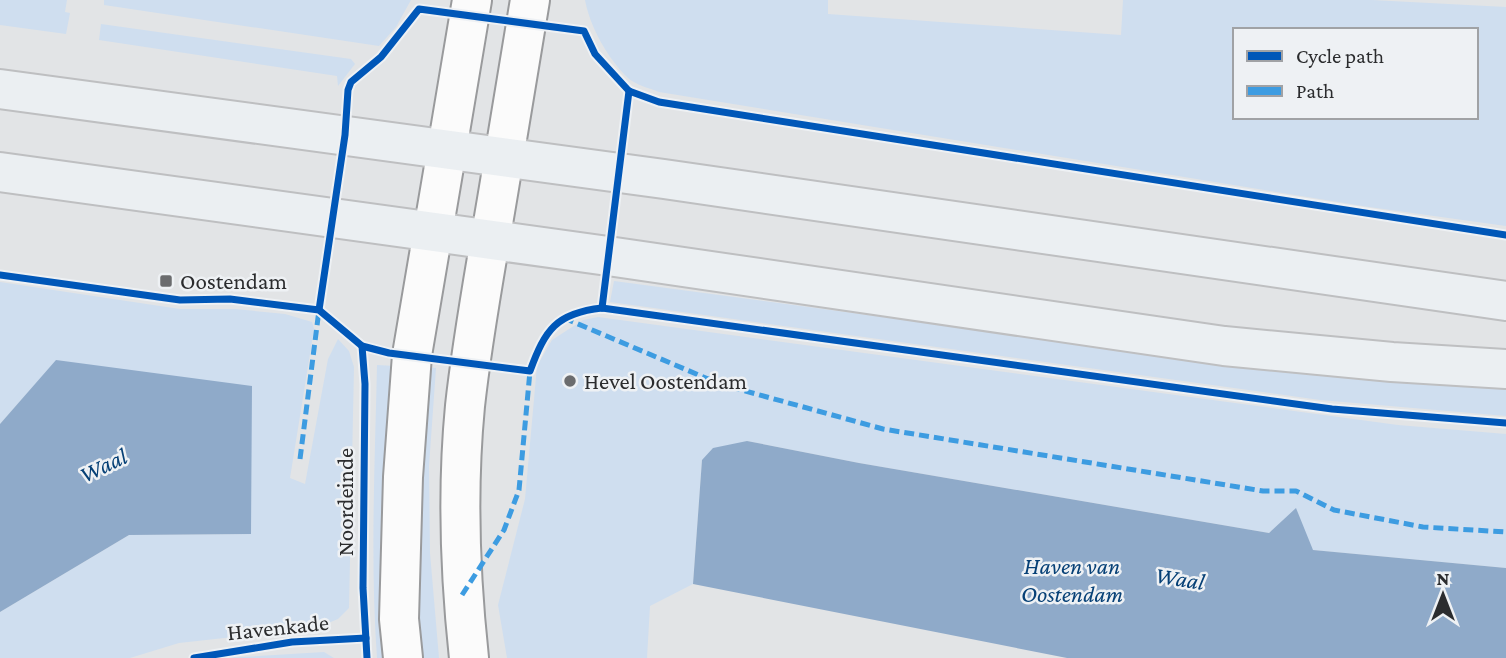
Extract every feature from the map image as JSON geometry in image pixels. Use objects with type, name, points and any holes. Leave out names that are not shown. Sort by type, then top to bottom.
[{"type":"main road","points":[[404,658],[400,619],[403,477],[412,355],[472,0]]},
{"type":"main road","points":[[469,658],[462,595],[461,486],[464,422],[471,363],[530,0]]},
{"type":"main road","points":[[0,89],[664,178],[1506,301]]},
{"type":"main road","points":[[0,172],[806,284],[1224,346],[1392,362],[1506,369]]},
{"type":"shaded area","points":[[0,0],[67,0],[65,12],[70,13],[66,34],[0,25]]},
{"type":"shaded area","points":[[104,0],[411,0],[396,27],[379,46],[104,5]]},
{"type":"shaded area","points":[[585,0],[828,0],[828,14],[1121,35],[1123,0],[1372,0],[1506,7],[1506,226],[1369,207],[659,92],[628,78],[601,42]]},
{"type":"shaded area","points":[[101,24],[351,59],[355,64],[338,86],[337,76],[99,40]]},
{"type":"shaded area","points":[[614,281],[1308,374],[1506,387],[1506,416],[1320,400],[610,302]]},
{"type":"shaded area","points":[[0,282],[180,309],[235,309],[285,314],[312,322],[314,329],[290,478],[305,484],[328,359],[338,339],[349,351],[354,367],[349,608],[338,619],[316,628],[179,643],[130,658],[0,658],[0,612],[129,535],[251,534],[57,360],[0,424]]},
{"type":"shaded area","points":[[598,317],[1398,425],[1506,434],[1506,568],[1312,550],[1296,509],[1269,533],[859,463],[747,441],[702,460],[693,584],[650,606],[647,658],[507,658],[498,605],[525,499],[537,366],[552,340],[583,320]]},
{"type":"shaded area","points":[[377,365],[395,366],[395,658],[377,658],[373,548]]},
{"type":"shaded area","points":[[423,367],[436,368],[429,466],[430,553],[439,658],[417,658]]},
{"type":"shaded area","points":[[324,652],[334,658],[226,658]]},
{"type":"water","name":"Waal","points":[[56,360],[252,386],[251,534],[129,535],[0,612],[0,424]]},
{"type":"water","name":"Haven van Oostendam","points":[[747,441],[859,463],[1269,533],[1296,508],[1313,550],[1506,568],[1506,658],[1067,658],[693,584],[702,460],[713,448]]},
{"type":"marked path","points":[[300,459],[319,310]]},
{"type":"marked path","points":[[564,318],[720,384],[883,429],[1263,491],[1296,491],[1334,510],[1423,527],[1506,532]]},
{"type":"marked path","points":[[462,595],[504,530],[519,490],[530,371]]},
{"type":"cycle path","points":[[319,310],[345,135],[348,90],[351,82],[381,57],[419,9],[584,31],[595,54],[629,91],[659,102],[1506,235]]},
{"type":"cycle path","points":[[602,308],[629,91]]},
{"type":"cycle path","points":[[0,275],[180,300],[230,299],[319,310],[362,346],[389,353],[530,371],[541,345],[554,326],[573,314],[602,308],[1332,409],[1506,423]]},
{"type":"cycle path","name":"Noordeinde","points":[[362,346],[365,384],[363,588],[367,658]]},
{"type":"cycle path","name":"Havenkade","points":[[194,658],[292,642],[366,638]]},
{"type":"place","name":"Oostendam","points":[[166,281]]},
{"type":"place","name":"Hevel Oostendam","points":[[570,381]]}]
